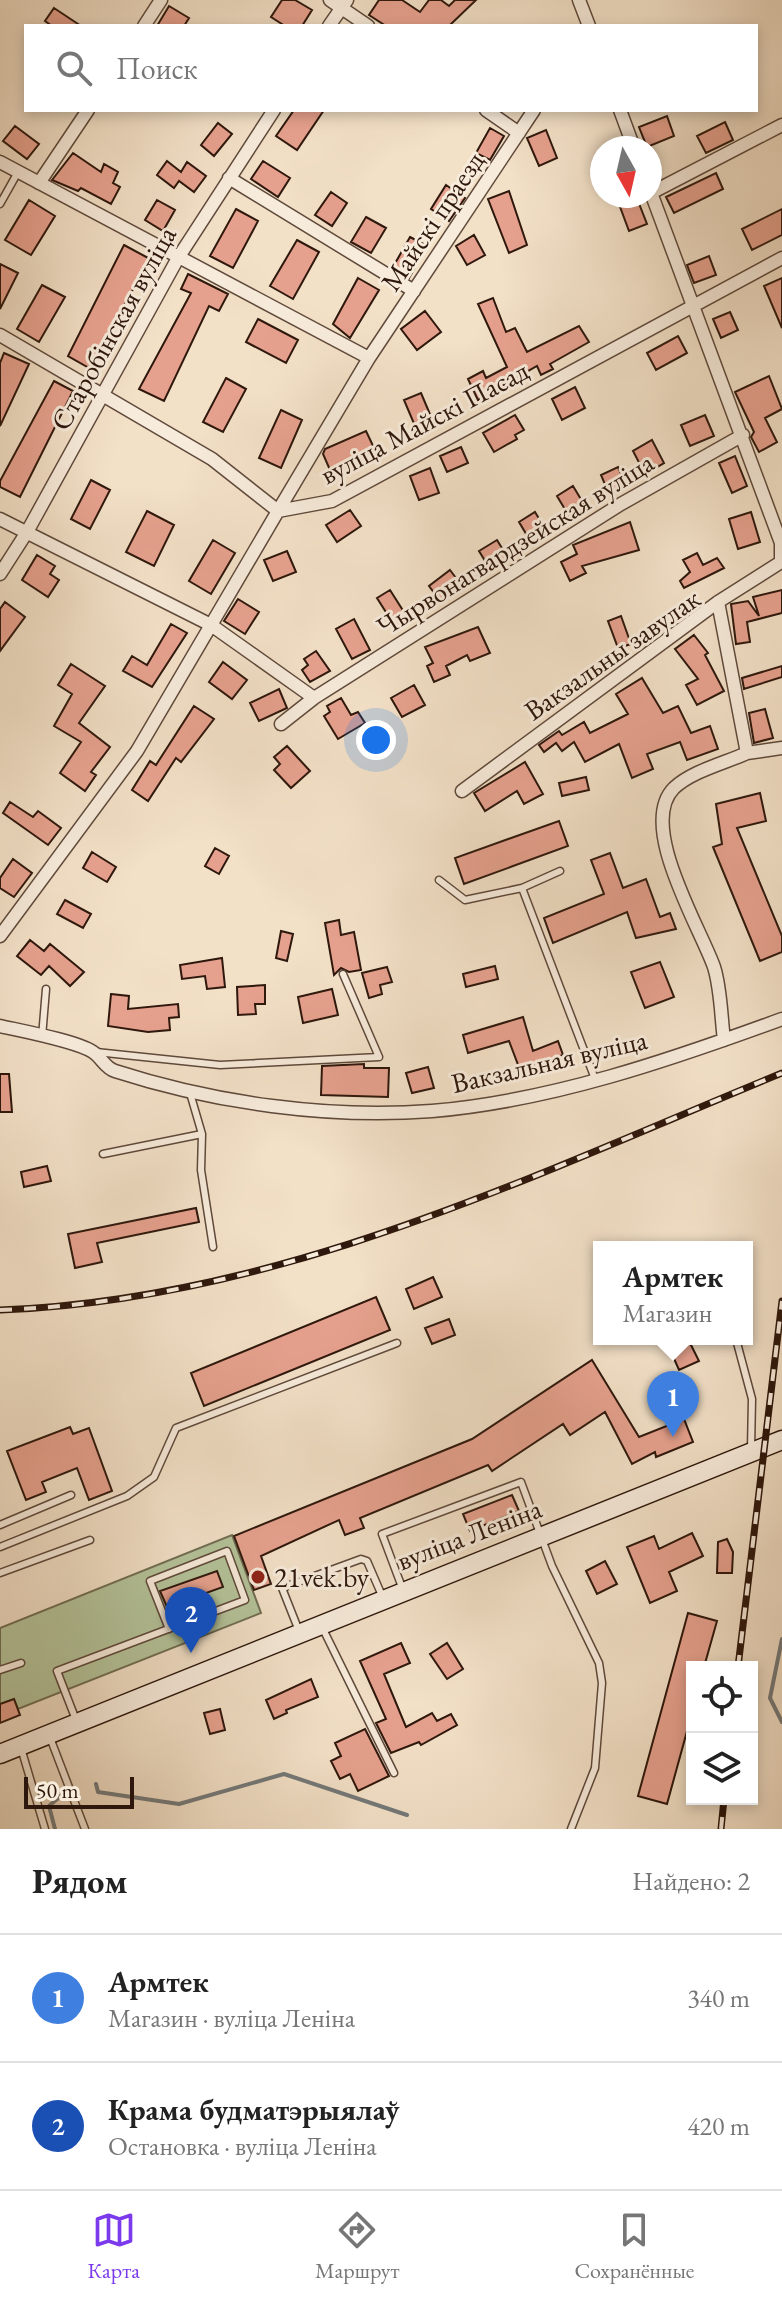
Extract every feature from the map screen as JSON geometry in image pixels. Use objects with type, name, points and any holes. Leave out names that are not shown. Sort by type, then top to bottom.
[{"type":"main road","name":"вуліца Леніна","points":[[0,1754],[782,1440]]},
{"type":"street","points":[[145,24],[161,0]]},
{"type":"street","points":[[330,0],[344,4],[366,24]]},
{"type":"street","points":[[579,0],[588,24]]},
{"type":"street","points":[[330,24],[344,4]]},
{"type":"street","points":[[39,183],[87,112]]},
{"type":"street","name":"Старобінская вуліца","points":[[0,574],[27,532],[178,258],[273,112]]},
{"type":"street","points":[[489,112],[519,133]]},
{"type":"street","name":"Майскі праезд","points":[[278,511],[369,358],[533,112]]},
{"type":"street","points":[[621,112],[630,136]]},
{"type":"street","points":[[662,186],[782,125]]},
{"type":"street","points":[[0,162],[369,358]]},
{"type":"street","points":[[229,178],[414,291]]},
{"type":"street","points":[[657,208],[781,543],[782,562],[718,602]]},
{"type":"street","name":"вуліца Майскі Пасад","points":[[278,511],[332,501],[782,258]]},
{"type":"street","points":[[0,335],[212,459],[278,511],[137,751],[0,936]]},
{"type":"street","name":"Чырвонагвардзейская вуліца","points":[[281,724],[314,698],[621,504],[743,435]]},
{"type":"street","points":[[0,519],[211,625],[314,698]]},
{"type":"street","name":"Вакзальны завулак","points":[[462,791],[718,602],[747,753]]},
{"type":"street","points":[[724,1040],[715,970],[674,875],[661,821],[674,788],[747,753],[782,748]]},
{"type":"street","name":"Вакзальная вуліца","points":[[0,1026],[93,1052],[111,1070],[189,1090],[244,1101],[399,1113],[497,1102],[595,1079],[782,1019]]},
{"type":"lane","points":[[0,204],[18,172]]},
{"type":"lane","points":[[439,880],[465,900],[522,888],[560,871]]},
{"type":"lane","points":[[522,888],[595,1079]]},
{"type":"lane","points":[[93,1052],[220,1065],[379,1057],[343,974]]},
{"type":"lane","points":[[42,1037],[46,989]]},
{"type":"lane","points":[[189,1090],[202,1134],[201,1170],[213,1247]]},
{"type":"lane","points":[[103,1154],[202,1134]]},
{"type":"lane","points":[[0,1547],[127,1496],[154,1477],[176,1428],[397,1343]]},
{"type":"lane","points":[[738,1345],[752,1399],[751,1453]]},
{"type":"lane","points":[[403,1590],[382,1534],[521,1482],[540,1537],[599,1663],[602,1683],[595,1768],[589,1791],[571,1829]]},
{"type":"lane","points":[[0,1525],[71,1495]]},
{"type":"lane","points":[[0,1573],[90,1540]]},
{"type":"lane","points":[[78,1723],[57,1671],[169,1629],[245,1600],[227,1551],[150,1581],[169,1629]]},
{"type":"lane","points":[[299,1632],[282,1588],[361,1559],[367,1561],[383,1598]]},
{"type":"lane","points":[[320,1623],[394,1773]]},
{"type":"lane","points":[[0,1670],[21,1663]]},
{"type":"lane","points":[[49,1735],[85,1829]]},
{"type":"lane","points":[[20,1746],[45,1829]]},
{"type":"green space","points":[[232,1535],[261,1613],[18,1709],[14,1699],[0,1704],[0,1628]]},
{"type":"building","points":[[282,0],[295,0],[312,10],[303,24],[282,24],[271,17]]},
{"type":"building","points":[[379,0],[402,0],[420,12],[429,0],[441,0],[449,6],[455,0],[476,0],[451,24],[383,24],[369,15]]},
{"type":"building","points":[[169,6],[189,18],[185,24],[158,24]]},
{"type":"building","points":[[54,8],[78,24],[49,24],[45,21]]},
{"type":"building","points":[[293,112],[323,112],[297,150],[276,136]]},
{"type":"building","points":[[667,116],[674,136],[662,141],[662,136],[643,136],[639,127]]},
{"type":"building","points":[[725,122],[733,140],[706,153],[697,136]]},
{"type":"building","points":[[218,123],[232,134],[214,156],[201,145]]},
{"type":"building","points":[[15,126],[39,144],[27,159],[3,141]]},
{"type":"building","points":[[490,128],[504,136],[490,160],[476,153]]},
{"type":"building","points":[[546,130],[557,158],[539,166],[527,138]]},
{"type":"building","points":[[73,153],[101,172],[104,164],[118,172],[113,183],[120,187],[111,204],[81,188],[78,191],[52,180]]},
{"type":"building","points":[[167,161],[181,172],[187,162],[206,176],[194,192],[179,181],[174,188],[157,175]]},
{"type":"building","points":[[263,161],[290,178],[278,197],[251,179]]},
{"type":"building","points":[[716,173],[723,189],[674,213],[666,197]]},
{"type":"building","points":[[446,185],[465,198],[449,221],[431,209]]},
{"type":"building","points":[[509,191],[527,245],[509,253],[488,199]]},
{"type":"building","points":[[331,192],[347,203],[332,226],[315,215]]},
{"type":"building","points":[[29,200],[55,216],[31,255],[5,240]]},
{"type":"building","points":[[157,200],[175,210],[163,231],[145,220]]},
{"type":"building","points":[[620,208],[641,208],[647,224],[629,231]]},
{"type":"building","points":[[236,209],[258,221],[233,268],[210,256]]},
{"type":"building","points":[[782,209],[782,235],[752,250],[742,229]]},
{"type":"building","points":[[366,217],[386,228],[371,253],[351,242]]},
{"type":"building","points":[[474,235],[485,255],[467,265],[456,246]]},
{"type":"building","points":[[410,237],[427,246],[409,278],[393,267]]},
{"type":"building","points":[[297,240],[319,252],[293,299],[270,286]]},
{"type":"building","points":[[124,245],[150,259],[89,368],[68,356]]},
{"type":"building","points":[[709,256],[716,275],[694,283],[687,265]]},
{"type":"building","points":[[0,264],[18,273],[0,309]]},
{"type":"building","points":[[188,274],[228,294],[219,311],[209,306],[164,401],[139,389],[191,293],[181,289]]},
{"type":"building","points":[[358,278],[379,290],[350,338],[333,324]]},
{"type":"building","points":[[782,278],[782,328],[764,286]]},
{"type":"building","points":[[42,285],[65,297],[39,342],[17,329]]},
{"type":"building","points":[[493,298],[506,332],[515,328],[527,352],[579,326],[589,342],[550,364],[553,369],[541,375],[537,366],[478,400],[468,379],[483,371],[486,378],[507,367],[478,304]]},
{"type":"building","points":[[425,311],[441,332],[417,350],[401,329]]},
{"type":"building","points":[[730,312],[738,330],[721,338],[713,319]]},
{"type":"building","points":[[258,319],[298,340],[286,363],[246,342]]},
{"type":"building","points":[[678,336],[687,353],[656,370],[647,353]]},
{"type":"building","points":[[4,353],[29,364],[0,426],[0,363]]},
{"type":"building","points":[[769,376],[782,409],[765,418],[777,442],[759,452],[751,437],[754,432],[735,392]]},
{"type":"building","points":[[226,378],[246,389],[223,432],[203,422]]},
{"type":"building","points":[[54,381],[73,391],[20,497],[0,487],[0,481]]},
{"type":"building","points":[[575,387],[585,408],[562,420],[552,399]]},
{"type":"building","points":[[421,393],[432,419],[415,426],[404,400]]},
{"type":"building","points":[[281,410],[302,420],[281,468],[259,458]]},
{"type":"building","points":[[515,415],[524,430],[515,435],[517,439],[494,452],[483,433]]},
{"type":"building","points":[[705,415],[714,436],[690,446],[681,425]]},
{"type":"building","points":[[366,431],[375,450],[330,470],[323,454],[325,449]]},
{"type":"building","points":[[652,440],[664,463],[645,474],[633,451]]},
{"type":"building","points":[[461,447],[468,463],[447,472],[440,456]]},
{"type":"building","points":[[735,456],[747,486],[732,493],[719,463]]},
{"type":"building","points":[[618,467],[626,485],[609,494],[601,475]]},
{"type":"building","points":[[430,468],[439,493],[419,500],[410,476]]},
{"type":"building","points":[[91,480],[110,490],[90,529],[71,519]]},
{"type":"building","points":[[573,486],[585,506],[569,516],[557,496]]},
{"type":"building","points":[[350,510],[361,526],[337,542],[326,525]]},
{"type":"building","points":[[147,511],[174,525],[154,566],[126,552]]},
{"type":"building","points":[[535,512],[547,532],[531,542],[519,522]]},
{"type":"building","points":[[751,512],[760,542],[738,549],[729,519]]},
{"type":"building","points":[[630,522],[639,550],[582,566],[586,573],[570,581],[561,562],[577,554],[573,545]]},
{"type":"building","points":[[213,540],[235,553],[211,594],[189,581]]},
{"type":"building","points":[[497,540],[508,558],[490,569],[479,551]]},
{"type":"building","points":[[287,551],[296,572],[273,581],[264,560]]},
{"type":"building","points":[[697,553],[703,565],[717,558],[724,568],[684,588],[680,581],[690,572],[683,560]]},
{"type":"building","points":[[37,555],[55,566],[50,574],[59,580],[48,597],[22,580]]},
{"type":"building","points":[[450,570],[462,586],[441,602],[429,586]]},
{"type":"building","points":[[390,590],[409,620],[396,628],[377,598]]},
{"type":"building","points":[[782,590],[782,613],[747,622],[750,642],[736,644],[731,604],[748,601],[759,616],[753,597]]},
{"type":"building","points":[[238,599],[259,612],[245,634],[224,621]]},
{"type":"building","points":[[5,602],[25,617],[0,651],[0,609]]},
{"type":"building","points":[[621,616],[631,644],[618,648],[608,621]]},
{"type":"building","points":[[354,619],[370,650],[352,659],[336,629]]},
{"type":"building","points":[[171,624],[187,633],[152,687],[123,671],[132,656],[147,665]]},
{"type":"building","points":[[478,627],[490,653],[470,661],[467,655],[446,666],[450,675],[434,682],[427,666],[433,663],[425,647]]},
{"type":"building","points":[[694,635],[708,653],[705,655],[724,691],[697,705],[686,685],[698,679],[675,649]]},
{"type":"building","points":[[316,651],[330,671],[310,682],[302,670],[308,665],[304,659]]},
{"type":"building","points":[[223,662],[247,680],[232,699],[209,682]]},
{"type":"building","points":[[71,664],[105,686],[79,723],[110,747],[91,772],[96,775],[85,791],[60,773],[81,742],[54,726],[72,694],[58,685]]},
{"type":"building","points":[[782,666],[782,677],[744,689],[742,678]]},
{"type":"building","points":[[642,678],[663,713],[678,706],[691,733],[710,726],[718,749],[687,760],[680,742],[647,754],[653,769],[632,778],[619,744],[585,762],[574,742],[562,751],[556,743],[544,752],[539,745],[559,731],[562,735],[584,722],[590,733],[628,714],[616,694]]},
{"type":"building","points":[[414,685],[425,705],[402,717],[391,698]]},
{"type":"building","points":[[279,689],[287,708],[259,721],[250,703]]},
{"type":"building","points":[[341,698],[351,715],[358,712],[365,723],[338,739],[324,716],[330,712],[327,706]]},
{"type":"building","points":[[194,706],[214,719],[181,762],[176,758],[148,801],[132,790],[150,761],[156,765]]},
{"type":"building","points":[[765,709],[773,738],[754,743],[749,713]]},
{"type":"building","points":[[287,746],[310,771],[291,788],[274,770],[280,764],[274,757]]},
{"type":"building","points":[[525,762],[543,794],[524,804],[517,791],[485,811],[474,793]]},
{"type":"building","points":[[586,777],[589,790],[562,796],[559,783]]},
{"type":"building","points":[[760,793],[766,821],[737,828],[782,936],[782,952],[760,961],[713,847],[722,844],[716,804]]},
{"type":"building","points":[[10,802],[33,817],[38,811],[61,828],[48,845],[3,813]]},
{"type":"building","points":[[559,821],[568,846],[464,884],[455,858]]},
{"type":"building","points":[[215,848],[229,856],[219,874],[205,866]]},
{"type":"building","points":[[92,852],[116,867],[107,882],[83,868]]},
{"type":"building","points":[[610,853],[623,888],[646,879],[660,917],[670,913],[676,929],[636,938],[627,912],[553,943],[544,918],[604,894],[591,860]]},
{"type":"building","points":[[13,859],[32,873],[14,897],[0,888],[0,878]]},
{"type":"building","points":[[65,900],[91,914],[83,928],[57,914]]},
{"type":"building","points":[[339,920],[341,935],[354,932],[361,970],[349,972],[341,968],[334,975],[325,923]]},
{"type":"building","points":[[281,931],[293,934],[287,961],[276,958]]},
{"type":"building","points":[[30,940],[44,951],[50,944],[84,972],[70,986],[49,966],[41,975],[17,956]]},
{"type":"building","points":[[222,958],[225,987],[207,989],[205,976],[182,979],[180,965]]},
{"type":"building","points":[[660,962],[674,997],[645,1008],[631,972]]},
{"type":"building","points":[[495,966],[498,979],[466,987],[463,974]]},
{"type":"building","points":[[387,967],[392,982],[380,985],[382,994],[369,998],[362,973]]},
{"type":"building","points":[[265,985],[265,1004],[255,1004],[256,1014],[238,1015],[237,987]]},
{"type":"building","points":[[332,989],[338,1015],[303,1023],[298,997]]},
{"type":"building","points":[[111,994],[129,996],[128,1009],[178,1004],[179,1017],[169,1018],[170,1030],[148,1032],[108,1026]]},
{"type":"building","points":[[523,1017],[533,1051],[558,1041],[563,1055],[520,1070],[509,1041],[468,1053],[463,1035]]},
{"type":"building","points":[[364,1064],[364,1068],[389,1068],[388,1097],[321,1095],[322,1066]]},
{"type":"building","points":[[428,1067],[434,1088],[412,1093],[406,1073]]},
{"type":"building","points":[[0,1074],[9,1074],[12,1112],[0,1112]]},
{"type":"building","points":[[47,1166],[51,1181],[24,1187],[21,1172]]},
{"type":"building","points":[[196,1208],[199,1222],[97,1243],[102,1262],[75,1268],[68,1234]]},
{"type":"building","points":[[433,1277],[442,1297],[414,1309],[406,1289]]},
{"type":"building","points":[[376,1297],[390,1330],[204,1406],[191,1373]]},
{"type":"building","points":[[449,1319],[455,1335],[432,1344],[425,1328]]},
{"type":"building","points":[[668,1345],[691,1345],[699,1361],[679,1370]]},
{"type":"building","points":[[592,1360],[639,1437],[684,1419],[693,1442],[656,1457],[655,1452],[632,1464],[605,1412],[570,1435],[563,1424],[492,1471],[488,1465],[360,1518],[364,1528],[345,1535],[339,1520],[261,1556],[271,1584],[254,1590],[234,1536],[472,1439]]},
{"type":"building","points":[[70,1427],[73,1434],[89,1428],[112,1491],[89,1500],[77,1468],[42,1482],[46,1492],[26,1500],[7,1451]]},
{"type":"building","points":[[512,1495],[519,1511],[470,1531],[463,1514]]},
{"type":"building","points":[[692,1533],[703,1556],[669,1572],[677,1591],[650,1603],[627,1547],[654,1536],[659,1549]]},
{"type":"building","points":[[727,1539],[733,1552],[732,1573],[717,1573],[718,1542]]},
{"type":"building","points":[[605,1561],[617,1584],[597,1594],[586,1571]]},
{"type":"building","points":[[217,1571],[223,1587],[167,1607],[160,1591]]},
{"type":"building","points":[[688,1613],[717,1621],[706,1661],[686,1661],[686,1735],[667,1804],[638,1796]]},
{"type":"building","points":[[401,1643],[410,1663],[384,1674],[406,1727],[432,1713],[437,1721],[451,1714],[457,1725],[421,1745],[419,1742],[391,1753],[376,1723],[386,1719],[360,1661]]},
{"type":"building","points":[[447,1643],[463,1669],[447,1679],[430,1654]]},
{"type":"building","points":[[311,1679],[318,1697],[286,1710],[287,1713],[274,1719],[266,1700]]},
{"type":"building","points":[[14,1699],[20,1715],[0,1723],[0,1704]]},
{"type":"building","points":[[220,1709],[225,1730],[210,1734],[204,1713]]},
{"type":"building","points":[[365,1729],[389,1776],[358,1791],[350,1774],[340,1779],[331,1761],[341,1756],[335,1743]]},
{"type":"waterway","points":[[782,1639],[770,1698],[782,1722]]},
{"type":"waterway","points":[[96,1784],[98,1792],[179,1804],[284,1774],[407,1815]]},
{"type":"waterway","points":[[55,1829],[49,1806],[64,1793]]},
{"type":"railway","points":[[0,1310],[103,1301],[204,1283],[303,1258],[497,1191],[782,1073]]},
{"type":"railway","points":[[739,1661],[782,1301]]},
{"type":"railway","points":[[721,1829],[723,1805]]},
{"type":"place","name":"Армтек","points":[[673,1437]]},
{"type":"place","name":"21vek.by","points":[[258,1577]]},
{"type":"place","name":"Крама будматэрыялаў","points":[[191,1653]]}]
